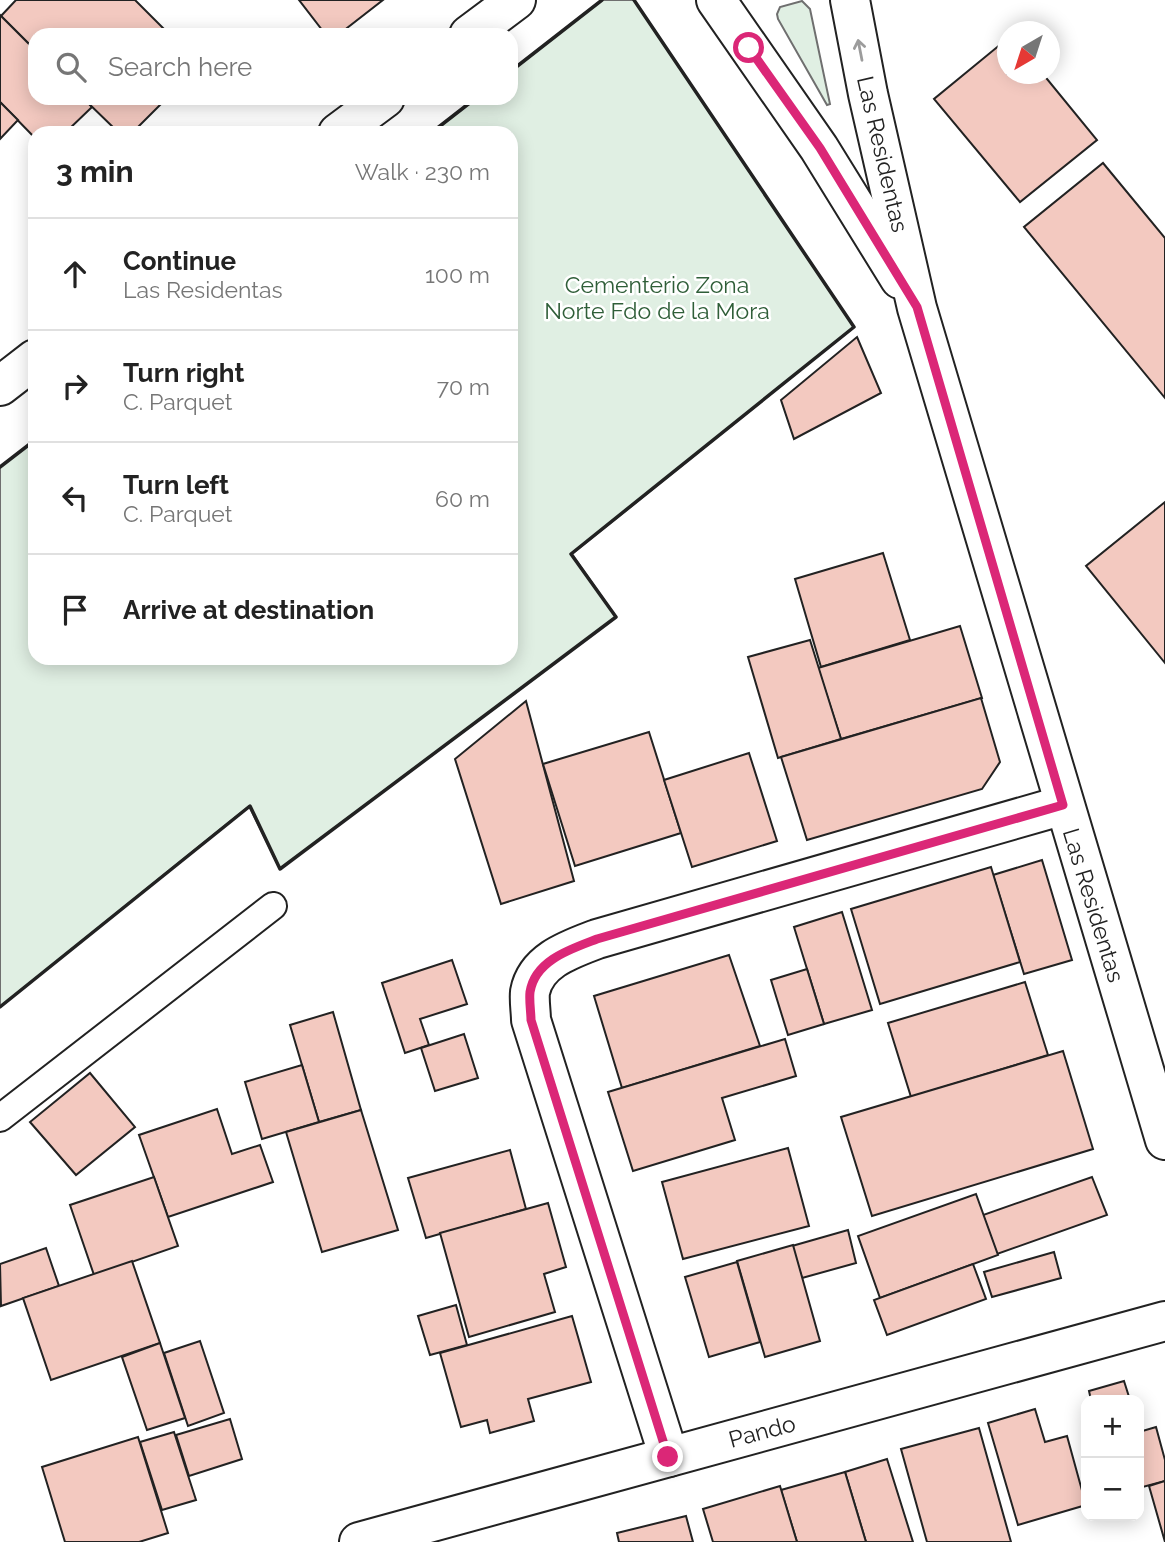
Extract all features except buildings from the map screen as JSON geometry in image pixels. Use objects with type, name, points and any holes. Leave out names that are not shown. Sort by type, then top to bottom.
[{"type":"street","points":[[478,28],[516,0]]},
{"type":"street","name":"Las Residentas","points":[[716,0],[820,148],[917,307]]},
{"type":"street","name":"Las Residentas","points":[[850,0],[868,94],[917,307],[1063,805],[1165,1139]]},
{"type":"street","points":[[347,126],[376,105]]},
{"type":"street","points":[[0,386],[28,364]]},
{"type":"street","points":[[668,1457],[531,1020],[530,992],[537,975],[558,954],[597,939],[1063,805]]},
{"type":"street","name":"Pando","points":[[359,1542],[1165,1321]]},
{"type":"lane","points":[[0,1118],[273,906]]},
{"type":"green space","name":"Cementerio Zona Norte Fdo de la Mora","points":[[602,0],[634,0],[854,327],[572,554],[616,617],[280,869],[249,806],[0,1007],[0,467],[28,445],[28,665],[518,665],[518,126],[440,126],[467,105],[518,105],[518,66]]},
{"type":"green space","points":[[802,1],[810,9],[830,104],[827,105],[778,19],[780,7]]},
{"type":"wall","points":[[518,66],[602,0]]},
{"type":"wall","points":[[0,1007],[250,806],[280,869],[616,617],[571,554],[854,327],[634,0]]},
{"type":"wall","points":[[440,126],[467,105]]},
{"type":"wall","points":[[0,467],[28,445]]},
{"type":"route","points":[[668,1457],[531,1020],[530,992],[537,975],[558,954],[597,939],[1063,805],[917,307],[820,148],[749,48]]}]
